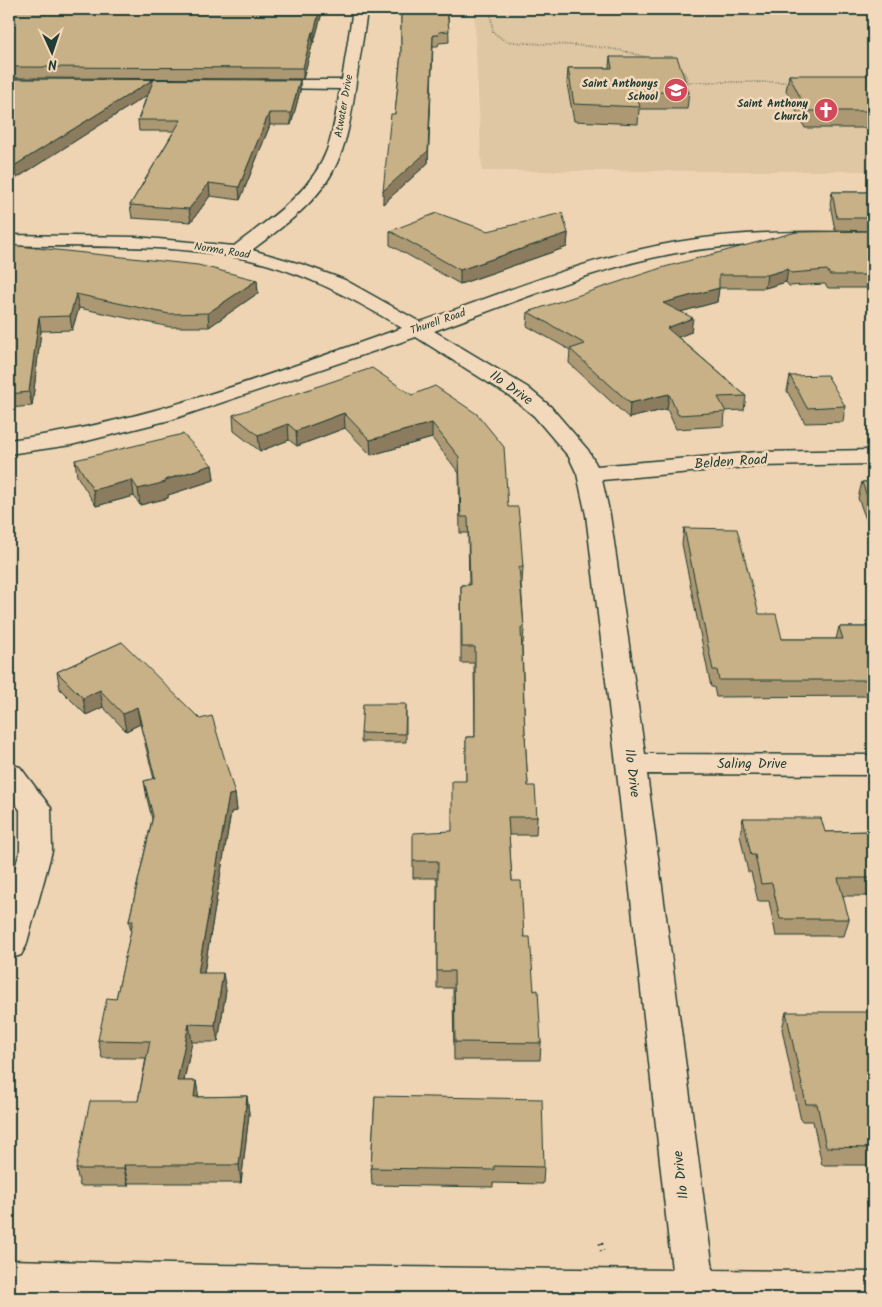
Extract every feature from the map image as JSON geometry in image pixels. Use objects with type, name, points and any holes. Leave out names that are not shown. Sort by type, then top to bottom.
[{"type":"street","name":"Atwater Drive","points":[[238,252],[287,213],[324,174],[339,139],[360,9]]},
{"type":"street","points":[[244,84],[348,85]]},
{"type":"street","name":"Thurell Road","points":[[9,447],[93,435],[165,416],[545,284],[609,263],[652,252],[699,244],[745,240],[873,238]]},
{"type":"street","name":"Norma Road","points":[[9,240],[136,242],[238,252],[297,269],[338,284],[420,329]]},
{"type":"street","name":"Ilo Drive","points":[[420,329],[519,392],[542,410],[580,455],[589,474],[598,515],[631,764],[695,1294]]},
{"type":"street","name":"Belden Road","points":[[589,474],[758,459],[873,457]]},
{"type":"street","name":"Saling Drive","points":[[631,764],[873,764]]},
{"type":"street","points":[[9,774],[36,808],[36,851],[9,946]]},
{"type":"street","points":[[9,1280],[695,1294],[873,1292]]},
{"type":"path","points":[[490,9],[491,33],[494,37],[505,41],[598,47],[635,53],[656,62]]},
{"type":"path","points":[[676,72],[684,72],[688,82],[796,82]]},
{"type":"shaded area","name":"Saint Anthonys School","points":[[474,9],[873,9],[873,171],[482,171]]},
{"type":"building","points":[[9,9],[320,9],[303,68],[9,67]]},
{"type":"building","points":[[401,9],[447,9],[449,31],[433,35],[428,151],[383,191],[391,114],[395,114],[401,53]]},
{"type":"building","points":[[610,57],[677,57],[689,92],[636,92],[640,107],[574,104],[568,68],[612,68]]},
{"type":"building","points":[[789,75],[870,75],[873,80],[873,111],[807,111]]},
{"type":"building","points":[[9,79],[153,79],[9,169]]},
{"type":"building","points":[[154,79],[300,80],[291,113],[269,113],[239,187],[209,183],[189,209],[130,205],[181,120],[138,120]]},
{"type":"building","points":[[832,192],[873,192],[873,218],[837,218]]},
{"type":"building","points":[[437,213],[488,231],[562,213],[568,233],[460,270],[390,231]]},
{"type":"building","points":[[873,231],[873,275],[830,275],[827,270],[791,273],[788,269],[767,275],[719,275],[719,288],[663,303],[693,318],[667,328],[746,396],[718,397],[726,412],[678,415],[669,394],[630,403],[570,349],[585,344],[528,312],[661,268],[796,232]]},
{"type":"building","points":[[9,245],[198,265],[257,280],[208,313],[169,314],[76,294],[70,316],[39,317],[29,392],[9,394]]},
{"type":"building","points":[[372,368],[412,395],[435,386],[477,414],[504,447],[508,507],[518,507],[520,527],[523,567],[519,567],[524,628],[521,628],[525,735],[528,786],[535,786],[537,817],[508,817],[512,881],[521,881],[524,937],[530,937],[534,991],[538,990],[541,1043],[455,1042],[454,971],[437,971],[438,861],[413,861],[413,833],[452,831],[452,781],[466,781],[466,737],[475,737],[475,647],[462,647],[461,585],[470,585],[468,517],[461,517],[459,457],[432,423],[370,440],[344,413],[296,431],[288,424],[258,435],[233,415]]},
{"type":"building","points":[[827,375],[845,406],[807,408],[790,376]]},
{"type":"building","points":[[183,434],[212,465],[165,480],[166,482],[138,489],[132,480],[93,490],[75,460]]},
{"type":"building","points":[[862,482],[873,482],[873,513]]},
{"type":"building","points":[[684,528],[737,529],[759,614],[776,614],[782,639],[843,639],[839,627],[873,627],[873,680],[719,680],[717,670],[713,670]]},
{"type":"building","points":[[122,642],[200,719],[212,716],[235,794],[229,795],[198,973],[223,973],[215,1025],[189,1024],[177,1081],[196,1081],[194,1097],[247,1096],[239,1165],[124,1165],[124,1169],[76,1169],[90,1101],[138,1101],[150,1041],[98,1040],[107,998],[116,999],[133,921],[129,921],[153,816],[144,781],[155,778],[137,707],[123,714],[100,690],[83,698],[57,672]]},
{"type":"building","points":[[363,704],[406,704],[405,734],[361,733]]},
{"type":"building","points":[[743,818],[821,818],[825,832],[873,831],[873,878],[838,878],[849,919],[780,919],[772,883],[761,884],[755,855],[751,855]]},
{"type":"building","points":[[786,1012],[869,1012],[873,1025],[873,1148],[826,1147],[817,1104],[806,1104]]},
{"type":"building","points":[[375,1096],[542,1099],[544,1167],[494,1166],[494,1170],[371,1168]]},
{"type":"place","name":"Saint Anthonys School","points":[[676,90]]},
{"type":"place","name":"Saint Anthony Church","points":[[826,110]]}]
